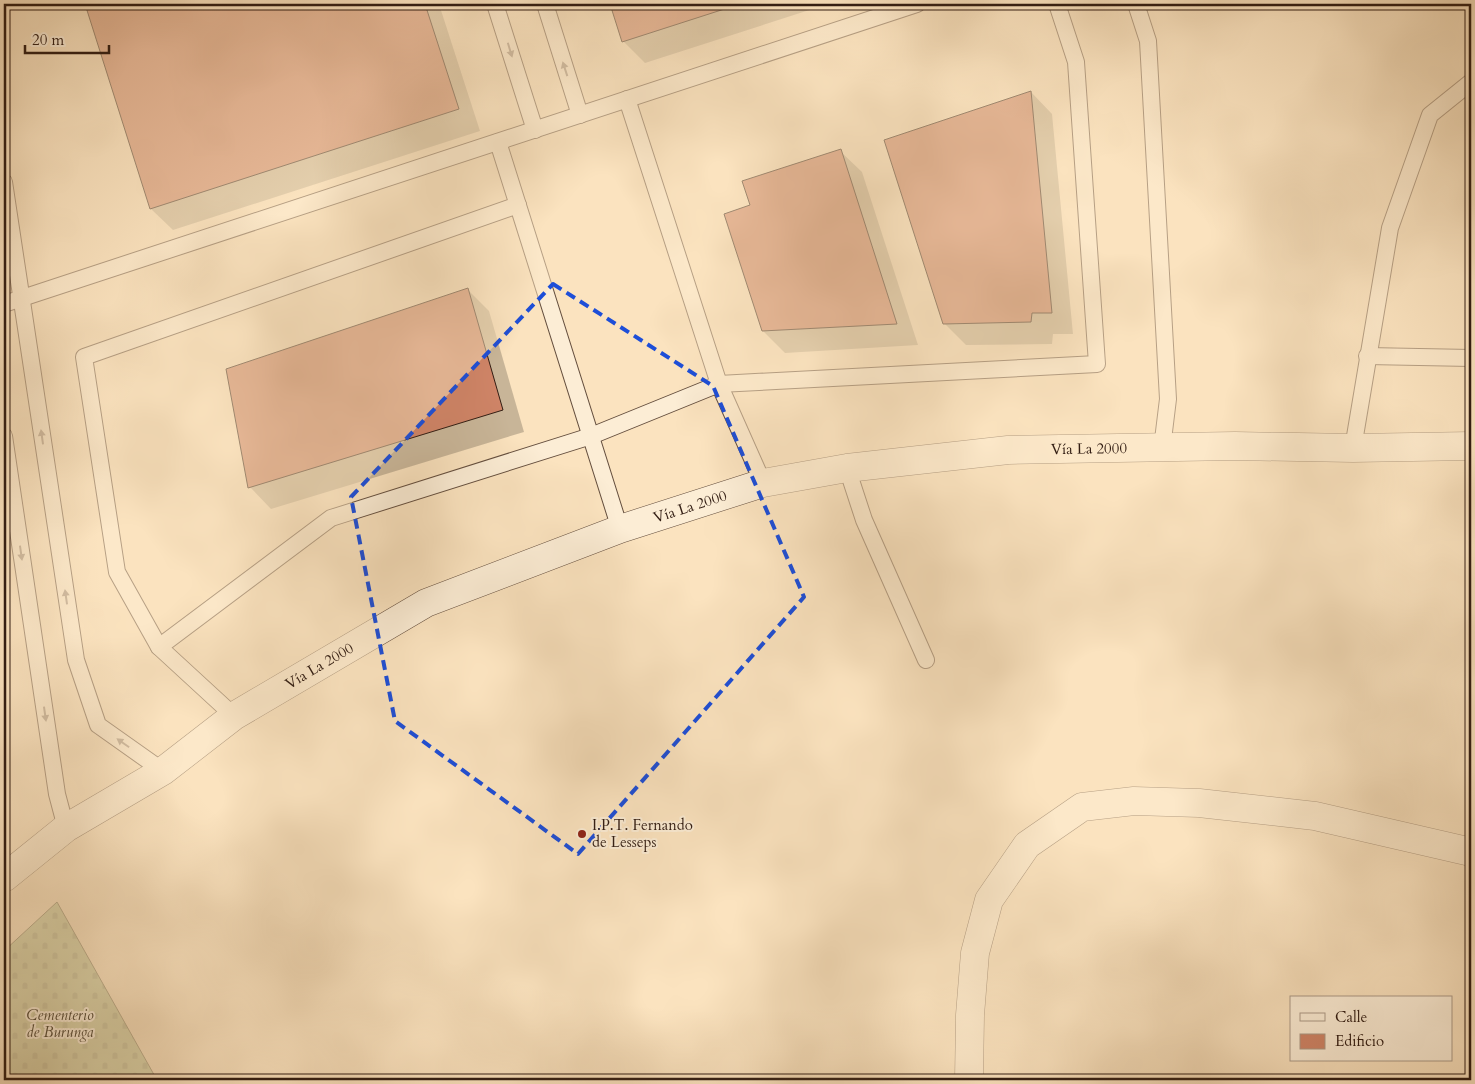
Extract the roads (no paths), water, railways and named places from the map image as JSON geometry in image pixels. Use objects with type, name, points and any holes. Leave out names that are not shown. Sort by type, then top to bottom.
[{"type":"street","name":"Vía La 2000","points":[[4,878],[66,828],[163,771],[234,716],[426,603],[620,529],[763,483],[846,468],[1008,450],[1471,446]]},
{"type":"street","points":[[969,1080],[970,1015],[975,953],[989,900],[1027,845],[1082,806],[1134,801],[1171,802],[1315,816],[1471,852]]},
{"type":"lane","points":[[495,4],[535,130]]},
{"type":"lane","points":[[545,4],[580,115]]},
{"type":"lane","points":[[4,304],[917,4]]},
{"type":"lane","points":[[159,647],[331,518],[591,436],[719,384],[1097,364],[1076,62],[1057,4]]},
{"type":"lane","points":[[1136,4],[1148,41],[1168,399],[1162,448]]},
{"type":"lane","points":[[1353,448],[1390,228],[1430,115],[1471,82]]},
{"type":"lane","points":[[628,99],[719,384],[763,483]]},
{"type":"lane","points":[[498,142],[620,529]]},
{"type":"lane","points":[[4,182],[76,660],[98,725],[163,771]]},
{"type":"lane","points":[[234,716],[159,647],[116,572],[84,357],[518,205]]},
{"type":"lane","points":[[1367,356],[1471,358]]},
{"type":"lane","points":[[4,436],[57,794],[66,828]]},
{"type":"lane","points":[[846,468],[864,520],[926,660]]},
{"type":"place","name":"I.P.T. Fernando de Lesseps","points":[[582,834]]},
{"type":"park label","name":"Cementerio de Burunga","points":[[60,1024]]}]
